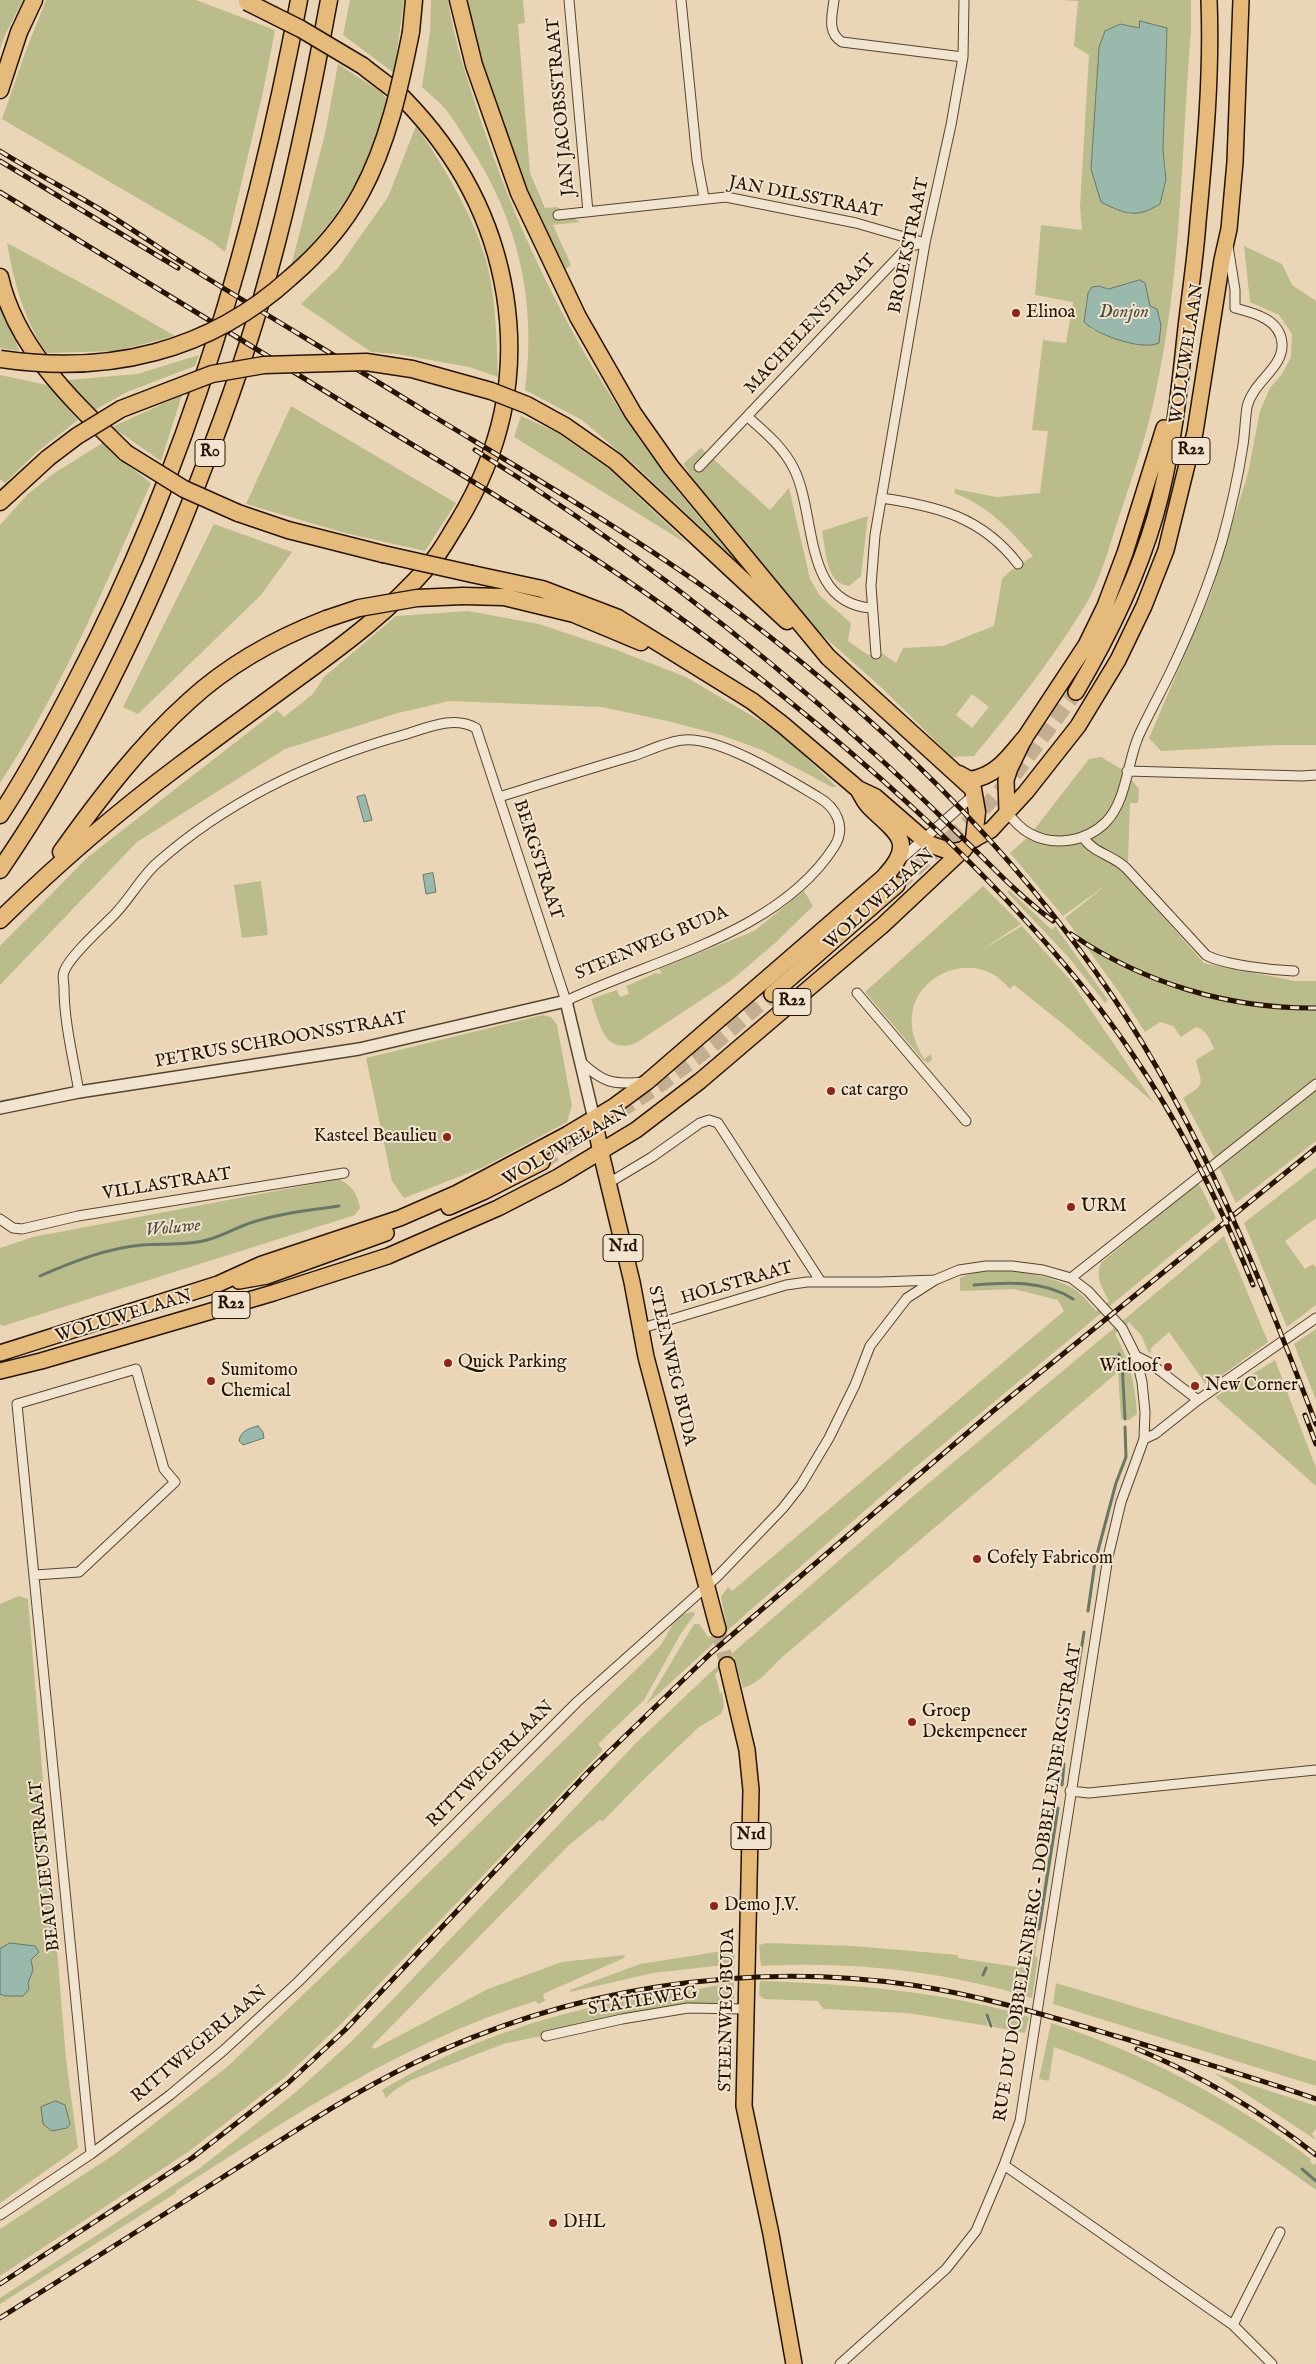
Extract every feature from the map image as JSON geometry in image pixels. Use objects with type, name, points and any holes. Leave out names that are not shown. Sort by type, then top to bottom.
[{"type":"highway","points":[[0,90],[19,32],[34,0]]},
{"type":"highway","name":"R0","points":[[0,815],[51,729],[106,624],[158,504],[190,418],[240,260],[278,103],[298,0]]},
{"type":"highway","name":"R0","points":[[0,870],[29,828],[77,747],[133,639],[184,519],[218,431],[245,355],[268,277],[313,88],[330,0]]},
{"type":"highway","points":[[0,359],[32,364],[65,365],[104,363],[144,356],[176,347],[211,333],[246,313],[277,291],[322,248],[350,212],[362,191],[382,147],[397,101],[411,32],[414,0]]},
{"type":"highway","points":[[458,0],[474,65],[519,193],[551,264],[603,363],[633,413],[671,467],[828,657]]},
{"type":"highway","points":[[0,920],[44,877],[128,805],[386,610],[432,562],[475,494],[491,458],[501,421],[509,369],[510,325],[501,273],[489,231],[470,188],[451,156],[401,96],[363,66],[308,32],[244,1]]},
{"type":"highway","points":[[0,277],[10,309],[28,343],[74,401],[126,453],[184,489],[238,513],[288,530],[383,554],[542,589],[618,618],[677,657],[752,701],[858,789],[875,797],[924,840],[940,849],[952,852],[969,845],[977,812],[975,795],[972,789],[955,772],[615,462],[565,426],[527,405],[491,391],[412,369],[366,362],[264,365],[212,374],[121,409],[77,436],[48,458],[0,502]]},
{"type":"highway","points":[[44,877],[96,803],[136,755],[189,700],[244,659],[288,634],[326,619],[360,608],[416,598],[504,597],[574,614],[677,657]]},
{"type":"highway","name":"R22","points":[[983,778],[1000,767],[1024,739]]},
{"type":"highway","points":[[955,772],[970,780],[983,778]]},
{"type":"highway","points":[[858,789],[867,805],[896,830],[901,841],[898,862],[892,880]]},
{"type":"main road","name":"WOLUWELAAN","points":[[1076,692],[1101,650],[1133,582],[1155,516],[1181,383],[1204,160],[1209,0]]},
{"type":"main road","name":"WOLUWELAAN","points":[[0,1372],[264,1295],[388,1256],[498,1208],[601,1153],[636,1130],[700,1081],[883,925],[969,845],[991,830],[1064,745],[1088,710],[1118,660],[1166,550],[1195,432],[1226,240],[1234,162],[1242,0]]},
{"type":"main road","name":"WOLUWELAAN","points":[[1024,739],[1086,645],[1105,606],[1125,553],[1163,434],[1184,346]]},
{"type":"main road","name":"R22","points":[[1006,812],[1006,780],[1024,739]]},
{"type":"main road","name":"WOLUWELAAN","points":[[772,994],[892,880]]},
{"type":"main road","name":"WOLUWELAAN","points":[[0,1353],[218,1284],[262,1264],[400,1218],[456,1193],[594,1119],[647,1082],[892,880]]},
{"type":"main road","name":"STEENWEG BUDA","points":[[594,1119],[632,1282],[639,1329],[718,1630]]},
{"type":"main road","name":"WOLUWELAAN","points":[[218,1284],[267,1276],[321,1258],[410,1224],[483,1192],[542,1162]]},
{"type":"main road","name":"STEENWEG BUDA","points":[[727,1665],[747,1750],[751,1782],[744,2073],[746,2124],[783,2295],[794,2364]]},
{"type":"street","name":"JAN JACOBSSTRAAT","points":[[569,0],[588,212]]},
{"type":"street","points":[[681,0],[697,160],[704,198]]},
{"type":"street","points":[[834,0],[831,32],[835,38],[842,42],[963,58]]},
{"type":"street","name":"BROEKSTRAAT","points":[[876,654],[871,586],[874,543],[924,243],[945,161],[963,58],[964,0]]},
{"type":"street","name":"JAN DILSSTRAAT","points":[[558,215],[726,197],[856,223],[924,243]]},
{"type":"street","points":[[1006,812],[1028,832],[1044,838],[1065,841],[1083,837],[1098,829],[1113,814],[1139,736],[1172,670],[1211,574],[1222,540],[1236,481],[1250,395],[1277,364],[1282,349],[1280,334],[1276,326],[1263,317],[1234,308],[1232,264],[1226,240]]},
{"type":"street","name":"MACHELENSTRAAT","points":[[699,467],[908,247],[924,243]]},
{"type":"street","name":"MACHELENSTRAAT","points":[[748,417],[772,439],[795,469],[825,582],[839,597],[849,604],[872,608]]},
{"type":"street","points":[[881,498],[938,509],[965,518],[1000,542],[1018,564]]},
{"type":"street","name":"BERGSTRAAT","points":[[79,1092],[64,1004],[64,972],[79,951],[126,904],[155,864],[202,827],[237,804],[301,770],[365,746],[448,722],[465,722],[476,728],[566,1002]]},
{"type":"street","name":"STEENWEG BUDA","points":[[499,797],[684,740],[717,745],[780,774],[827,802],[836,812],[839,823],[835,846],[816,869],[792,892],[759,916],[727,934],[566,1002],[594,1119]]},
{"type":"street","points":[[1127,771],[1316,775]]},
{"type":"street","points":[[898,862],[975,795],[983,778]]},
{"type":"street","points":[[1083,837],[1091,848],[1114,858],[1126,868],[1206,955],[1227,961],[1294,971]]},
{"type":"street","points":[[857,993],[966,1121]]},
{"type":"street","name":"PETRUS SCHROONSSTRAAT","points":[[0,1108],[79,1092],[359,1049],[566,1002]]},
{"type":"street","name":"WOLUWELAAN","points":[[580,1061],[606,1082],[625,1084],[647,1082]]},
{"type":"street","points":[[936,1280],[959,1270],[1003,1266],[1043,1270],[1071,1278],[1316,1084]]},
{"type":"street","points":[[608,1184],[652,1157],[700,1123],[709,1120],[718,1123],[821,1282]]},
{"type":"street","name":"VILLASTRAAT","points":[[0,1219],[14,1228],[22,1229],[78,1216],[344,1173]]},
{"type":"street","name":"RUE DU DOBBELENBERG - DOBBELENBERGSTRAAT","points":[[840,2364],[946,2269],[976,2231],[1004,2165],[1021,2112],[1037,2021],[1070,1791],[1108,1557],[1121,1502],[1144,1439],[1145,1412],[1136,1356],[1122,1328],[1088,1292],[1071,1278]]},
{"type":"street","name":"HOLSTRAAT","points":[[639,1329],[786,1285],[821,1282],[936,1280]]},
{"type":"street","name":"RITTWEGERLAAN","points":[[0,2215],[91,2154],[170,2095],[259,2017],[298,1982],[577,1702],[708,1586],[795,1493],[825,1445],[856,1385],[870,1346],[907,1298],[936,1280]]},
{"type":"street","points":[[1144,1439],[1155,1434],[1198,1400],[1316,1318]]},
{"type":"street","points":[[1136,1356],[1150,1363],[1198,1400]]},
{"type":"street","name":"BEAULIEUSTRAAT","points":[[34,1575],[79,1572],[175,1482],[164,1469],[136,1368],[17,1404],[91,2154]]},
{"type":"street","points":[[1070,1791],[1089,1793],[1316,1770]]},
{"type":"street","name":"STATIEWEG","points":[[546,2036],[622,2019],[681,2009],[745,2009]]},
{"type":"street","points":[[1004,2165],[1233,2325],[1272,2364]]},
{"type":"street","points":[[1233,2325],[1280,2232]]},
{"type":"green space","points":[[0,0],[23,0],[0,49]]},
{"type":"green space","points":[[46,0],[196,0],[275,30],[263,92],[225,252],[211,241],[2,119]]},
{"type":"green space","points":[[350,0],[404,0],[394,73],[343,35]]},
{"type":"green space","points":[[431,0],[448,0],[467,78],[504,186],[558,304],[588,360],[622,414],[659,467],[743,567],[637,467],[582,420],[525,390],[528,324],[520,261],[511,231],[500,201],[485,172],[453,119],[422,87],[430,32]]},
{"type":"green space","points":[[465,0],[523,0],[525,23],[518,24],[530,173],[545,208],[557,207],[580,222],[553,225],[571,265],[563,271],[511,152],[468,17]]},
{"type":"green space","points":[[1061,0],[1191,0],[1191,30],[1176,259],[1164,350],[1152,410],[1139,455],[1095,587],[1071,628],[1045,666],[974,756],[952,757],[883,689],[820,633],[762,570],[722,521],[683,464],[701,448],[770,510],[789,488],[810,579],[820,596],[851,623],[848,641],[868,655],[880,652],[896,663],[903,648],[943,646],[994,626],[1002,579],[1010,571],[1033,556],[998,519],[978,505],[954,493],[955,489],[997,497],[1040,493],[1048,431],[1032,430],[1043,340],[1066,343],[1073,302],[1035,295],[1041,225],[1082,230],[1080,207],[1089,55],[1074,46],[1078,1]],"holes":[[[1119,24],[1139,28],[1167,28],[1163,150],[1166,168],[1160,204],[1130,214],[1101,202],[1091,168],[1099,46],[1105,31]],[[1140,280],[1145,283],[1150,306],[1131,343],[1091,329],[1086,308],[1089,292],[1092,287],[1099,286],[1108,289]],[[972,694],[989,707],[972,728],[956,715]]]},
{"type":"green space","points":[[338,64],[381,92],[387,99],[373,147],[355,185],[325,228],[291,266],[325,134]]},
{"type":"green space","points":[[416,126],[451,180],[480,241],[491,282],[497,341],[498,377],[469,367],[397,354],[371,352],[301,304],[338,268],[388,197]]},
{"type":"green space","points":[[7,243],[175,336],[116,351],[47,353],[32,328],[21,301]]},
{"type":"green space","points":[[1244,246],[1282,264],[1292,285],[1316,301],[1316,745],[1275,745],[1161,751],[1149,738],[1211,594],[1248,473],[1260,411],[1270,388],[1282,374],[1291,357],[1292,334],[1279,315],[1250,302]]},
{"type":"green space","points":[[0,297],[19,351],[0,348]]},
{"type":"green space","points":[[199,355],[195,366],[127,392],[93,411],[67,380],[137,374]]},
{"type":"green space","points":[[0,375],[47,385],[78,420],[37,452],[5,483],[0,479]]},
{"type":"green space","points":[[182,395],[161,461],[112,427]]},
{"type":"green space","points":[[291,406],[456,503],[425,551],[345,533],[246,504]]},
{"type":"green space","points":[[521,416],[556,432],[608,468],[689,545],[514,437]]},
{"type":"green space","points":[[104,442],[126,464],[151,483],[63,674],[0,783],[0,525],[28,494],[53,474]]},
{"type":"green space","points":[[868,516],[861,576],[849,586],[841,584],[835,579],[828,564],[822,531]]},
{"type":"green space","points":[[214,524],[292,552],[261,595],[138,714],[123,707]]},
{"type":"green space","points":[[468,611],[539,624],[614,649],[686,677],[779,732],[837,787],[832,787],[762,750],[721,735],[602,707],[449,701],[398,713],[285,749],[137,842],[0,985],[0,946],[88,857],[277,710],[284,717],[313,694],[324,677],[396,616]]},
{"type":"green space","points":[[1101,757],[1123,770],[1139,789],[1138,803],[1130,803],[1128,862],[1124,873],[1204,963],[1295,981],[1316,981],[1316,1079],[1215,1159],[1183,1098],[1200,1085],[1196,1060],[1214,1049],[1207,1035],[1196,1027],[1181,1037],[1173,1026],[1160,1022],[1145,1032],[1119,992],[1065,918],[1109,883],[1063,916],[1010,853],[1030,835],[1089,759]]},
{"type":"green space","points":[[261,881],[268,935],[242,938],[234,885]]},
{"type":"green space","points":[[983,886],[1021,924],[978,952],[1022,926],[1071,981],[1154,1103],[1068,1028],[1014,985],[1010,989],[991,973],[976,968],[951,970],[929,982],[921,992],[915,1003],[912,1027],[916,1043],[924,1059],[931,1054],[932,1060],[928,1063],[923,1060],[865,992]]},
{"type":"green space","points":[[1009,890],[1052,930],[1055,926],[1108,1000],[1105,1003],[1070,959],[1007,892]]},
{"type":"green space","points":[[804,891],[813,906],[775,943],[733,979],[636,1043],[625,1046],[616,1045],[604,1034],[591,999],[617,990],[620,997],[629,994],[626,986],[656,973],[662,974],[659,969],[754,931]]},
{"type":"green space","points":[[543,1015],[551,1017],[557,1025],[572,1106],[567,1122],[484,1167],[404,1198],[392,1181],[366,1058]]},
{"type":"green space","points":[[1316,1088],[1316,1141],[1236,1203],[1219,1167]]},
{"type":"green space","points":[[1316,1167],[1316,1218],[1285,1241],[1305,1269],[1313,1264],[1316,1268],[1316,1305],[1287,1327],[1244,1223]]},
{"type":"green space","points":[[339,1179],[356,1194],[360,1208],[355,1215],[3,1326],[0,1324],[0,1248],[33,1237]]},
{"type":"green space","points":[[1198,1182],[1216,1218],[906,1475],[748,1612],[646,1705],[694,1624],[699,1624],[709,1638],[726,1622],[721,1597],[728,1587],[732,1591],[1064,1311],[1058,1300],[1014,1289],[960,1291],[960,1278],[972,1274],[1002,1271],[1034,1275],[1063,1283],[1074,1289],[1096,1311],[1109,1301],[1099,1277],[1102,1262]]},
{"type":"green space","points":[[1224,1236],[1268,1342],[1207,1386],[1169,1332],[1150,1349],[1152,1351],[1149,1353],[1141,1335],[1129,1322],[1115,1334],[1131,1373],[1137,1414],[1129,1420],[1121,1419],[1118,1372],[749,1686],[743,1688],[734,1657],[715,1674],[720,1693],[718,1695],[722,1692],[724,1706],[721,1714],[699,1727],[603,1821],[600,1820],[569,1845],[372,2046],[374,2049],[488,1989],[562,1962],[625,1955],[624,1958],[543,1994],[545,2001],[538,2004],[536,2001],[440,2037],[350,2083],[262,2136],[176,2191],[176,2193],[0,2304],[0,2298],[200,2168],[296,2092],[353,2040],[637,1742],[713,1670],[918,1492]]},
{"type":"green space","points":[[1316,1329],[1316,1400],[1294,1344]]},
{"type":"green space","points":[[1275,1360],[1316,1468],[1316,1486],[1215,1397]]},
{"type":"green space","points":[[19,1596],[28,1599],[66,2059],[78,2148],[0,2203],[0,1604]]},
{"type":"green space","points":[[693,1612],[695,1614],[680,1635],[644,1700],[598,1744],[603,1750],[340,2025],[284,2078],[188,2152],[0,2276],[0,2229],[115,2154],[227,2067],[352,1948],[661,1645],[677,1619]]},
{"type":"green space","points":[[1055,1808],[1057,1808],[1035,1956],[1038,1957],[1032,1998],[965,1981],[898,1970],[829,1965],[761,1966],[759,1945],[767,1943],[854,1946],[958,1955],[958,1958],[1031,1969]]},
{"type":"green space","points":[[735,1949],[734,1968],[715,1966],[653,1973],[570,1992],[570,1990],[640,1964]]},
{"type":"green space","points":[[760,1981],[896,1990],[963,2001],[1029,2017],[1025,2033],[994,2027],[989,2016],[985,2015],[988,2026],[908,2013],[823,2009],[818,2001],[764,1999],[759,1995]]},
{"type":"green space","points":[[734,1982],[734,1998],[727,2003],[695,2004],[503,2044],[411,2080],[386,2098],[382,2090],[438,2060],[468,2047],[559,2015],[621,2001]]},
{"type":"green space","points":[[1056,1983],[1316,2061],[1316,2086],[1053,2004]]},
{"type":"green space","points":[[1051,2023],[1086,2035],[1154,2064],[1187,2080],[1250,2117],[1311,2159],[1310,2162],[1314,2165],[1316,2163],[1316,2190],[1254,2146],[1191,2108],[1125,2075],[1054,2047],[1049,2081],[1039,2079]]},
{"type":"green space","points":[[1214,2073],[1316,2106],[1316,2129],[1312,2134],[1316,2140]]},
{"type":"water","points":[[1140,21],[1167,28],[1163,150],[1166,179],[1160,204],[1144,212],[1130,213],[1101,202],[1091,169],[1099,47],[1105,31],[1120,24],[1139,28]]},
{"type":"water","name":"Donjon","points":[[1140,280],[1145,283],[1150,306],[1157,309],[1161,325],[1159,343],[1142,345],[1120,340],[1099,332],[1084,322],[1088,293],[1092,287],[1099,286],[1108,289]]},
{"type":"water","points":[[365,795],[372,820],[364,822],[357,797]]},
{"type":"water","points":[[433,873],[436,892],[426,894],[423,875]]},
{"type":"water","points":[[258,1426],[263,1432],[264,1438],[243,1445],[239,1441],[243,1432]]},
{"type":"water","points":[[10,1943],[35,1946],[39,1952],[31,1960],[33,1970],[28,1983],[29,1989],[23,1996],[5,1996],[0,1994],[0,1949]]},
{"type":"water","points":[[56,2101],[65,2105],[70,2124],[67,2128],[52,2131],[43,2124],[41,2107]]},
{"type":"waterway","name":"Woluwe","points":[[40,1276],[103,1252],[142,1245],[199,1242],[274,1216],[339,1206]]},
{"type":"waterway","points":[[974,1285],[999,1283],[1037,1285],[1050,1288],[1073,1299]]},
{"type":"waterway","points":[[1119,1354],[1122,1362],[1125,1419]]},
{"type":"waterway","points":[[1088,1611],[1095,1562],[1116,1483],[1126,1457],[1125,1427]]},
{"type":"waterway","points":[[1076,1683],[1084,1632]]},
{"type":"waterway","points":[[1062,1785],[1064,1764]]},
{"type":"waterway","points":[[1039,1929],[1058,1808]]},
{"type":"waterway","points":[[983,1975],[986,1968]]},
{"type":"waterway","points":[[987,2015],[991,2026]]},
{"type":"waterway","points":[[1302,2169],[1316,2181]]},
{"type":"tunnel","points":[[897,885],[980,812],[1013,777],[1076,692]]},
{"type":"tunnel","points":[[542,1162],[663,1083],[712,1046],[772,994]]},
{"type":"tunnel","points":[[718,1629],[727,1665]]},
{"type":"railway","points":[[0,151],[109,215],[216,284],[640,543],[766,633],[822,679],[928,776],[979,828],[1071,938],[1113,997],[1145,1047],[1174,1099],[1227,1204],[1273,1313],[1316,1424]]},
{"type":"railway","points":[[0,161],[178,268]]},
{"type":"railway","points":[[0,192],[499,498],[612,570],[686,622],[752,672],[880,778],[941,834],[1017,911],[1042,938],[1110,1022],[1167,1108],[1183,1136],[1213,1194],[1253,1285]]},
{"type":"railway","points":[[475,450],[629,553],[775,667],[882,761],[1015,889],[1053,921]]},
{"type":"railway","points":[[1071,934],[1127,966],[1188,990],[1251,1004],[1316,1008]]},
{"type":"railway","points":[[0,2284],[192,2158],[288,2083],[345,2030],[589,1771],[711,1653],[993,1411],[1316,1148]]},
{"type":"railway","points":[[1305,1415],[1316,1444]]},
{"type":"railway","points":[[0,2318],[316,2118],[387,2076],[471,2038],[531,2016],[593,1999],[656,1987],[720,1979],[784,1976],[848,1978],[912,1985],[1020,2008],[1126,2039],[1316,2099]]},
{"type":"railway","points":[[1137,2049],[1184,2070],[1252,2109],[1316,2155]]},
{"type":"place","name":"Elinoa","points":[[1016,313]]},
{"type":"place","name":"cat cargo","points":[[831,1091]]},
{"type":"place","name":"Kasteel Beaulieu","points":[[447,1137]]},
{"type":"place","name":"URM","points":[[1071,1207]]},
{"type":"place","name":"Quick Parking","points":[[448,1363]]},
{"type":"place","name":"Witloof","points":[[1168,1367]]},
{"type":"place","name":"Sumitomo Chemical","points":[[211,1381]]},
{"type":"place","name":"New Corner","points":[[1195,1386]]},
{"type":"place","name":"Cofely Fabricom","points":[[977,1559]]},
{"type":"place","name":"Groep Dekempeneer","points":[[912,1722]]},
{"type":"place","name":"Demo J.V.","points":[[714,1906]]},
{"type":"place","name":"DHL","points":[[553,2223]]}]
